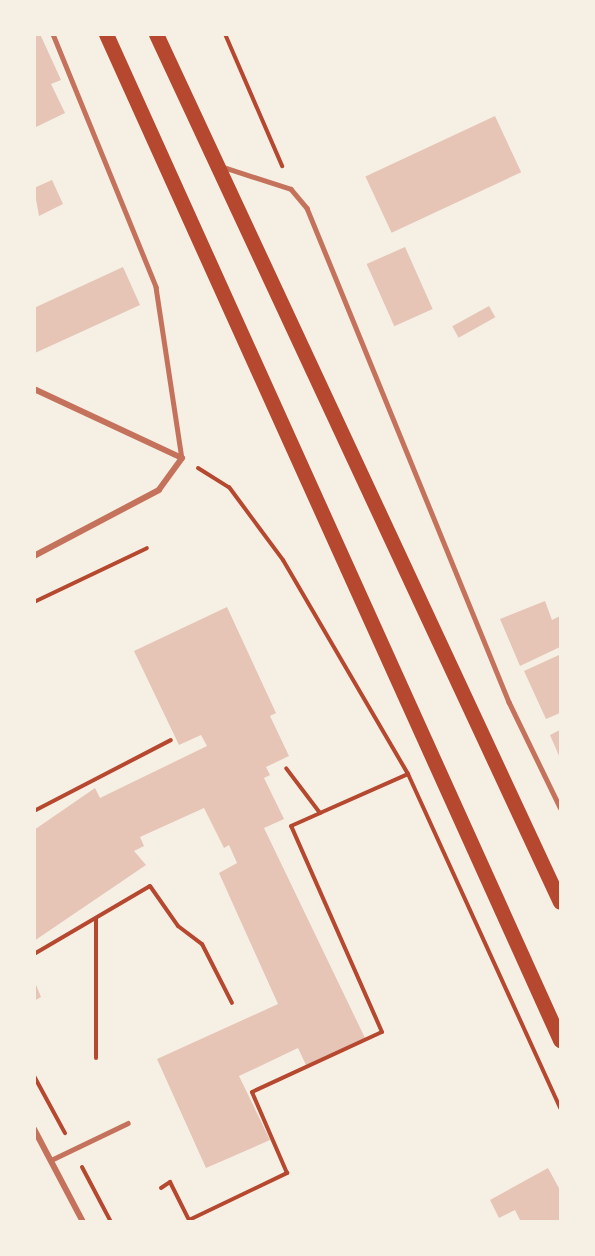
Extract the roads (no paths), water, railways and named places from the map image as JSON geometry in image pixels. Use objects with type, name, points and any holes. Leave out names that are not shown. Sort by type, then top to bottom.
[{"type":"main road","points":[[106,34],[561,1040]]},
{"type":"main road","points":[[156,34],[561,902]]},
{"type":"street","points":[[34,389],[182,458],[159,490],[34,556]]},
{"type":"street","points":[[34,1129],[83,1221]]},
{"type":"lane","points":[[52,34],[156,286],[182,458]]},
{"type":"lane","points":[[216,164],[291,189],[307,208],[509,702],[561,807]]},
{"type":"lane","points":[[51,1160],[128,1123]]}]
